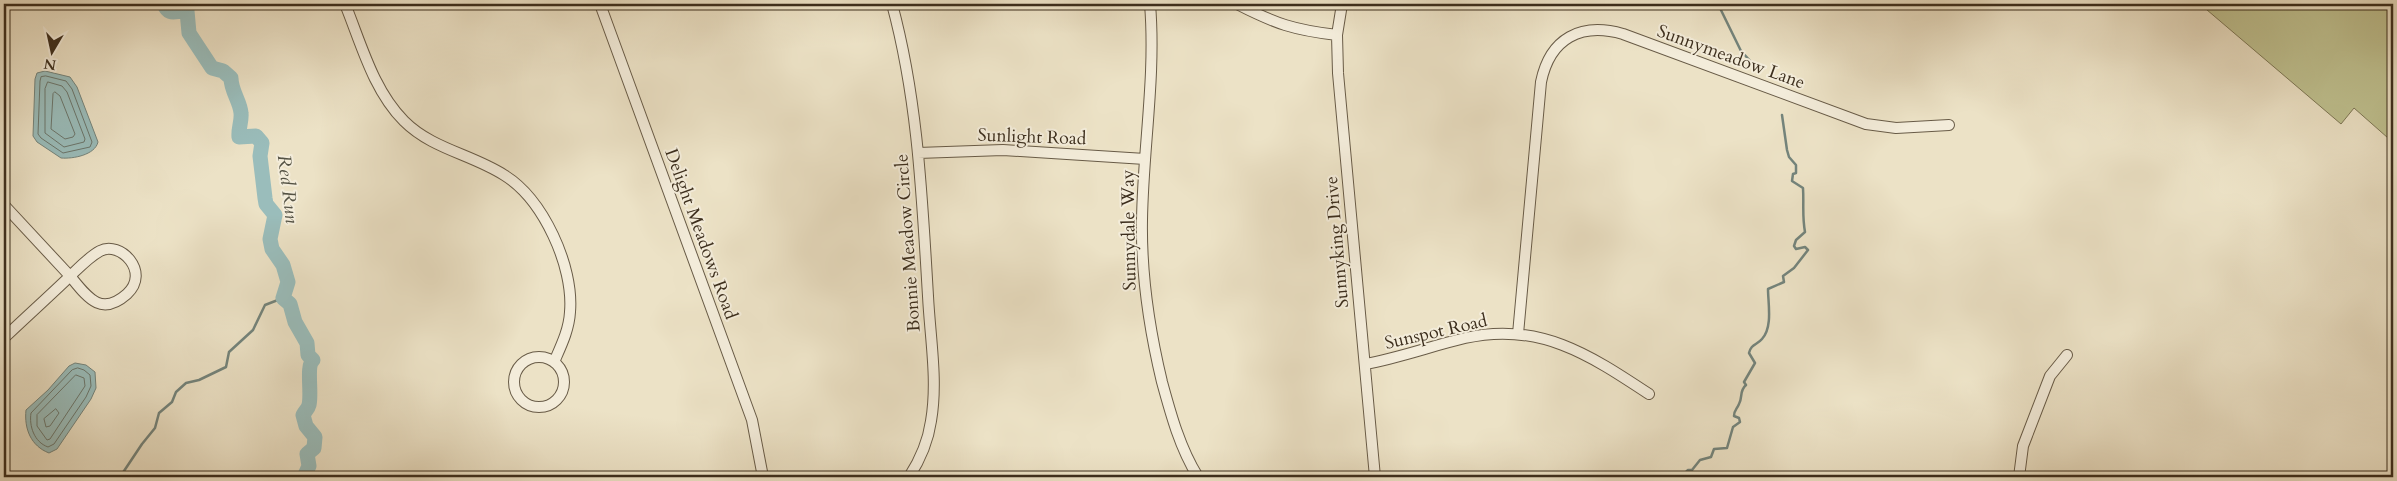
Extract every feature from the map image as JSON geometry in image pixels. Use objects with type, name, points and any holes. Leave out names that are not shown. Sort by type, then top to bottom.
[{"type":"street","points":[[346,4],[379,86],[404,122],[429,141],[488,166],[513,181],[534,203],[545,220],[566,272],[571,301],[568,325],[554,362]]},
{"type":"street","name":"Delight Meadows Road","points":[[600,4],[752,420],[763,477]]},
{"type":"street","name":"Bonnie Meadow Circle","points":[[892,4],[905,54],[915,117],[933,405],[926,443],[909,477]]},
{"type":"street","name":"Sunnydale Way","points":[[1150,4],[1151,61],[1142,250],[1151,334],[1175,426],[1198,477]]},
{"type":"street","points":[[1237,4],[1276,24],[1337,35]]},
{"type":"street","name":"Sunnyking Drive","points":[[1342,4],[1337,35],[1338,73],[1375,477]]},
{"type":"street","name":"Sunnymeadow Lane","points":[[1518,334],[1541,82],[1552,52],[1575,34],[1593,29],[1616,32],[1866,124],[1896,128],[1949,125]]},
{"type":"street","name":"Sunlight Road","points":[[918,153],[1003,150],[1145,159]]},
{"type":"street","points":[[4,205],[70,276],[92,300],[106,306],[117,302],[132,288],[137,273],[123,254],[116,250],[105,249],[98,252],[70,276],[4,338]]},
{"type":"street","name":"Sunspot Road","points":[[1365,364],[1393,359],[1467,338],[1491,334],[1518,334],[1556,342],[1588,355],[1649,394]]},
{"type":"street","points":[[2019,477],[2023,446],[2050,376],[2067,355]]},
{"type":"street","points":[[535,357],[545,358],[554,362],[563,375],[564,383],[560,396],[554,402],[542,407],[525,403],[519,398],[514,383],[515,373],[520,365],[535,357]]},
{"type":"green space","points":[[2200,4],[2393,4],[2393,146],[2388,138],[2354,108],[2341,124]]},
{"type":"water","points":[[45,71],[70,77],[77,87],[98,142],[93,150],[88,153],[77,157],[61,158],[37,142],[33,136],[35,79],[37,73]]},
{"type":"water","points":[[75,363],[86,365],[95,372],[96,388],[91,399],[57,449],[49,453],[38,446],[30,436],[26,424],[26,410],[48,390],[69,366]]},
{"type":"waterway","name":"Red Run","points":[[164,4],[171,12],[187,11],[189,33],[212,68],[223,71],[231,78],[232,87],[241,113],[239,137],[256,136],[262,143],[260,156],[266,204],[275,215],[270,239],[272,249],[283,265],[288,282],[283,298],[290,304],[295,322],[307,343],[308,355],[313,360],[309,374],[309,405],[303,415],[306,426],[315,437],[314,448],[307,454],[309,466],[304,477]]},
{"type":"waterway","points":[[1718,4],[1741,51],[1754,65]]},
{"type":"waterway","points":[[1681,477],[1688,470],[1692,470],[1700,460],[1711,457],[1714,449],[1727,448],[1733,427],[1740,422],[1739,418],[1734,416],[1734,414],[1746,385],[1744,382],[1755,363],[1749,353],[1750,350],[1762,339],[1768,328],[1768,289],[1784,282],[1783,276],[1794,268],[1808,250],[1805,247],[1796,249],[1794,246],[1796,240],[1805,232],[1803,188],[1792,181],[1793,174],[1796,173],[1796,165],[1789,157],[1787,150],[1782,115]]},
{"type":"waterway","points":[[120,477],[155,428],[159,413],[172,402],[176,392],[186,383],[199,380],[226,367],[229,352],[253,330],[265,305],[283,298]]},
{"type":"waterway","points":[[1692,470],[1692,477]]}]
